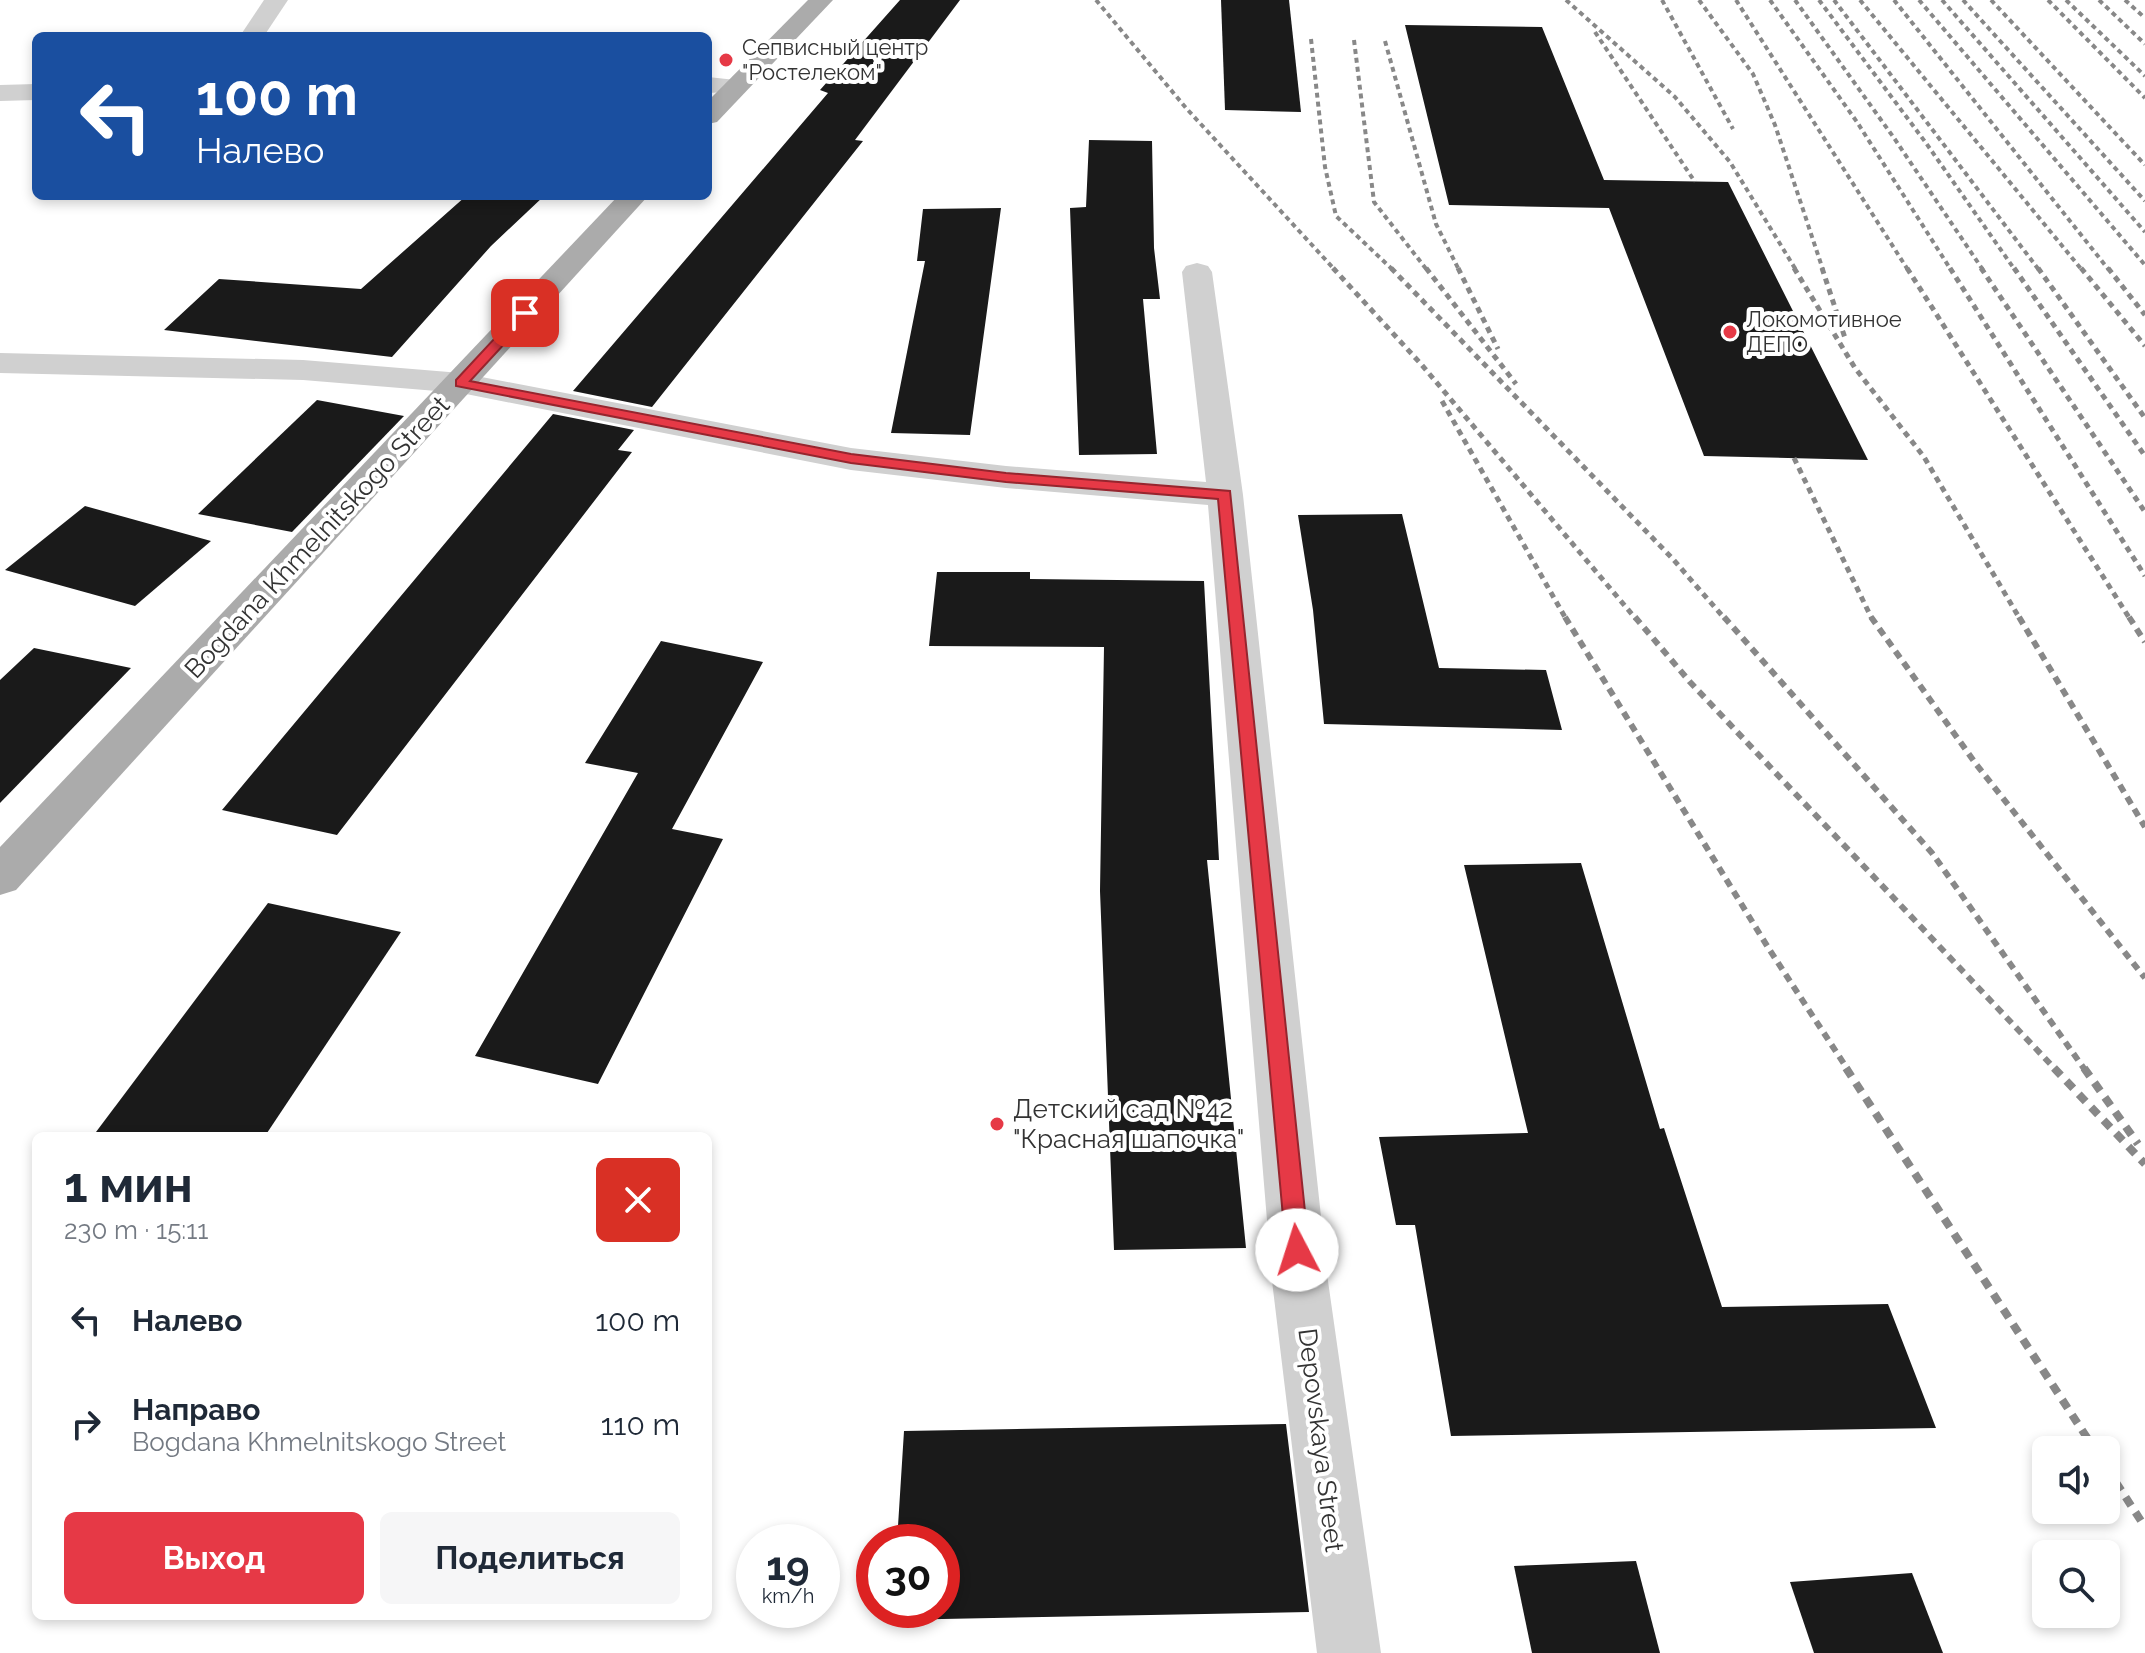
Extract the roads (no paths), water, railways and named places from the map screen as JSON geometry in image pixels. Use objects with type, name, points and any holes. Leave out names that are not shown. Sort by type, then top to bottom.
[{"type":"main road","points":[[712,112],[821,0]]},
{"type":"main road","name":"Bogdana Khmelnitskogo Street","points":[[0,877],[630,200]]},
{"type":"street","points":[[255,32],[276,0]]},
{"type":"street","points":[[712,85],[736,86]]},
{"type":"street","points":[[0,93],[32,92]]},
{"type":"street","name":"Depovskaya Street","points":[[1197,272],[1225,495],[1300,1281],[1349,1653]]},
{"type":"street","points":[[0,363],[303,370],[461,383],[851,459],[1006,477],[1225,495]]},
{"type":"railway","points":[[1096,0],[1186,108],[1335,270]]},
{"type":"railway","points":[[1566,0],[1675,97],[1730,162],[1796,270]]},
{"type":"railway","points":[[1662,0],[1733,129]]},
{"type":"railway","points":[[1699,0],[1753,74],[1775,125],[1823,270]]},
{"type":"railway","points":[[1736,0],[1908,270]]},
{"type":"railway","points":[[1770,0],[1857,122],[1951,270]]},
{"type":"railway","points":[[1795,0],[1983,270]]},
{"type":"railway","points":[[1819,0],[1926,143],[2015,270]]},
{"type":"railway","points":[[1834,0],[2039,270]]},
{"type":"railway","points":[[1860,0],[2082,270]]},
{"type":"railway","points":[[1894,0],[2109,270]]},
{"type":"railway","points":[[1919,0],[2145,265]]},
{"type":"railway","points":[[1942,0],[2145,232]]},
{"type":"railway","points":[[1963,0],[2145,201]]},
{"type":"railway","points":[[1991,0],[2145,165]]},
{"type":"railway","points":[[2048,0],[2145,98]]},
{"type":"railway","points":[[2066,0],[2145,76]]},
{"type":"railway","points":[[2099,0],[2145,44]]},
{"type":"railway","points":[[2125,0],[2145,18]]},
{"type":"railway","points":[[1595,32],[1695,182]]},
{"type":"railway","points":[[1311,39],[1325,167],[1336,216],[1392,269]]},
{"type":"railway","points":[[1354,40],[1374,202],[1427,270]]},
{"type":"railway","points":[[1385,41],[1436,224],[1458,268]]},
{"type":"railway","points":[[1333,268],[1421,364],[1636,619]]},
{"type":"railway","points":[[1426,268],[1516,384]]},
{"type":"railway","points":[[1458,268],[1498,349]]},
{"type":"railway","points":[[1794,268],[1855,368],[1924,457],[2020,619]]},
{"type":"railway","points":[[1822,268],[1845,338]]},
{"type":"railway","points":[[1907,268],[2130,619]]},
{"type":"railway","points":[[1950,268],[2145,576]]},
{"type":"railway","points":[[1981,268],[2145,512]]},
{"type":"railway","points":[[2014,268],[2145,456]]},
{"type":"railway","points":[[2038,268],[2145,418]]},
{"type":"railway","points":[[2081,268],[2145,346]]},
{"type":"railway","points":[[2108,268],[2145,315]]},
{"type":"railway","points":[[1392,269],[1672,558],[1725,619]]},
{"type":"railway","points":[[1442,401],[1566,619]]},
{"type":"railway","points":[[1794,458],[1871,617]]},
{"type":"railway","points":[[1565,617],[1769,949],[1848,1070]]},
{"type":"railway","points":[[1635,617],[1690,682],[2056,1070]]},
{"type":"railway","points":[[1724,617],[1932,853],[2085,1070]]},
{"type":"railway","points":[[1871,617],[1976,764],[2145,978]]},
{"type":"railway","points":[[2019,617],[2145,827]]},
{"type":"railway","points":[[2129,617],[2145,642]]},
{"type":"railway","points":[[1846,1068],[2086,1436]]},
{"type":"railway","points":[[2054,1068],[2145,1164]]},
{"type":"railway","points":[[2084,1068],[2138,1144]]},
{"type":"railway","points":[[2120,1489],[2145,1527]]},
{"type":"place","name":"Сепвисный центр \"Ростелеком\"","points":[[726,60]]},
{"type":"place","name":"Локомотивное ДЕПО","points":[[1730,332]]},
{"type":"place","name":"Детский сад №42 \"Красная шапочка\"","points":[[997,1124]]}]
